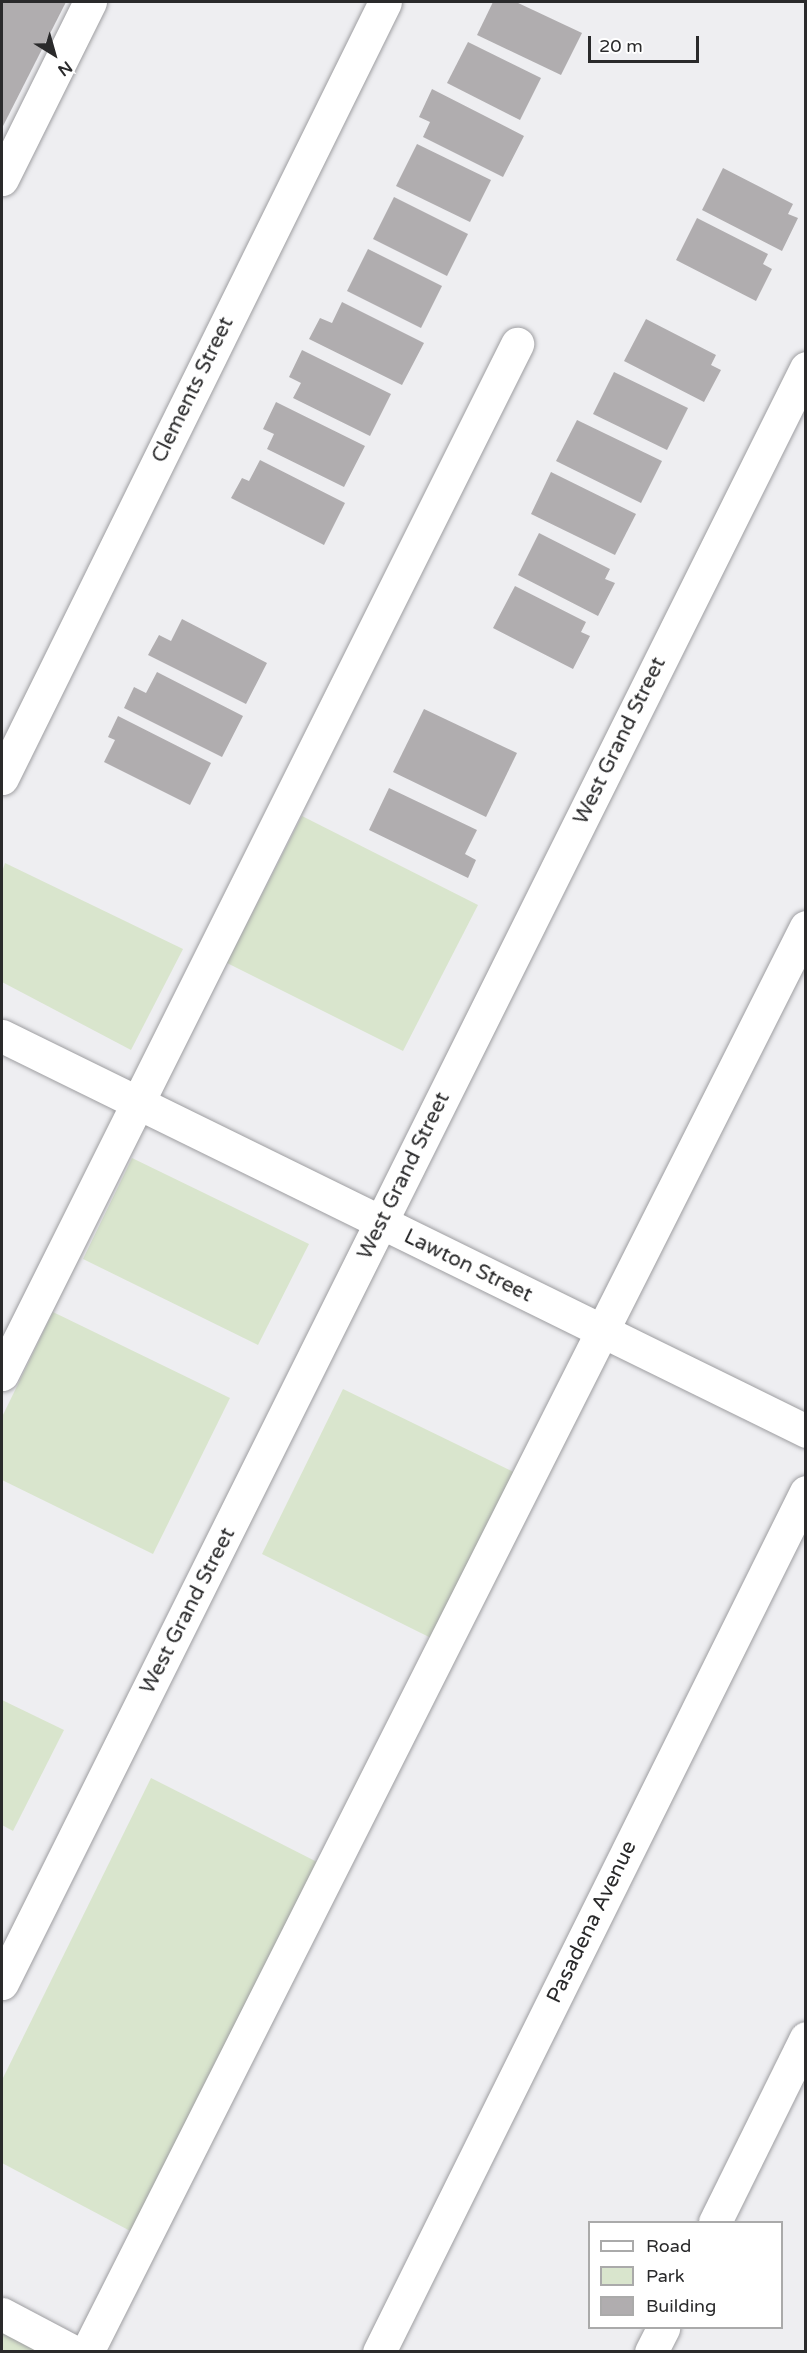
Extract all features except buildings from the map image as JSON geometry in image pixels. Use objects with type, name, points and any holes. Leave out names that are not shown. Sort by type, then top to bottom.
[{"type":"street","points":[[2,179],[90,2]]},
{"type":"street","name":"Clements Street","points":[[2,778],[385,2]]},
{"type":"street","points":[[2,1374],[517,344]]},
{"type":"street","name":"West Grand Street","points":[[2,1983],[806,368]]},
{"type":"street","points":[[87,2352],[806,927]]},
{"type":"street","name":"Lawton Street","points":[[2,1036],[806,1431]]},
{"type":"street","name":"Pasadena Avenue","points":[[379,2352],[806,1492]]},
{"type":"street","points":[[716,2221],[806,2038]]},
{"type":"street","points":[[2,2314],[74,2352]]},
{"type":"street","points":[[651,2352],[662,2329]]},
{"type":"green space","points":[[302,816],[478,905],[403,1051],[227,963]]},
{"type":"green space","points":[[5,863],[183,949],[131,1050],[2,982],[2,872]]},
{"type":"green space","points":[[132,1158],[309,1244],[258,1345],[83,1259]]},
{"type":"green space","points":[[53,1312],[230,1398],[153,1554],[2,1480],[2,1417]]},
{"type":"green space","points":[[343,1389],[520,1475],[439,1642],[262,1554]]},
{"type":"green space","points":[[2,1700],[64,1730],[13,1831],[2,1825]]},
{"type":"green space","points":[[151,1778],[323,1865],[134,2233],[2,2163],[2,2080]]},
{"type":"green space","points":[[2,2332],[39,2351],[2,2351]]}]
